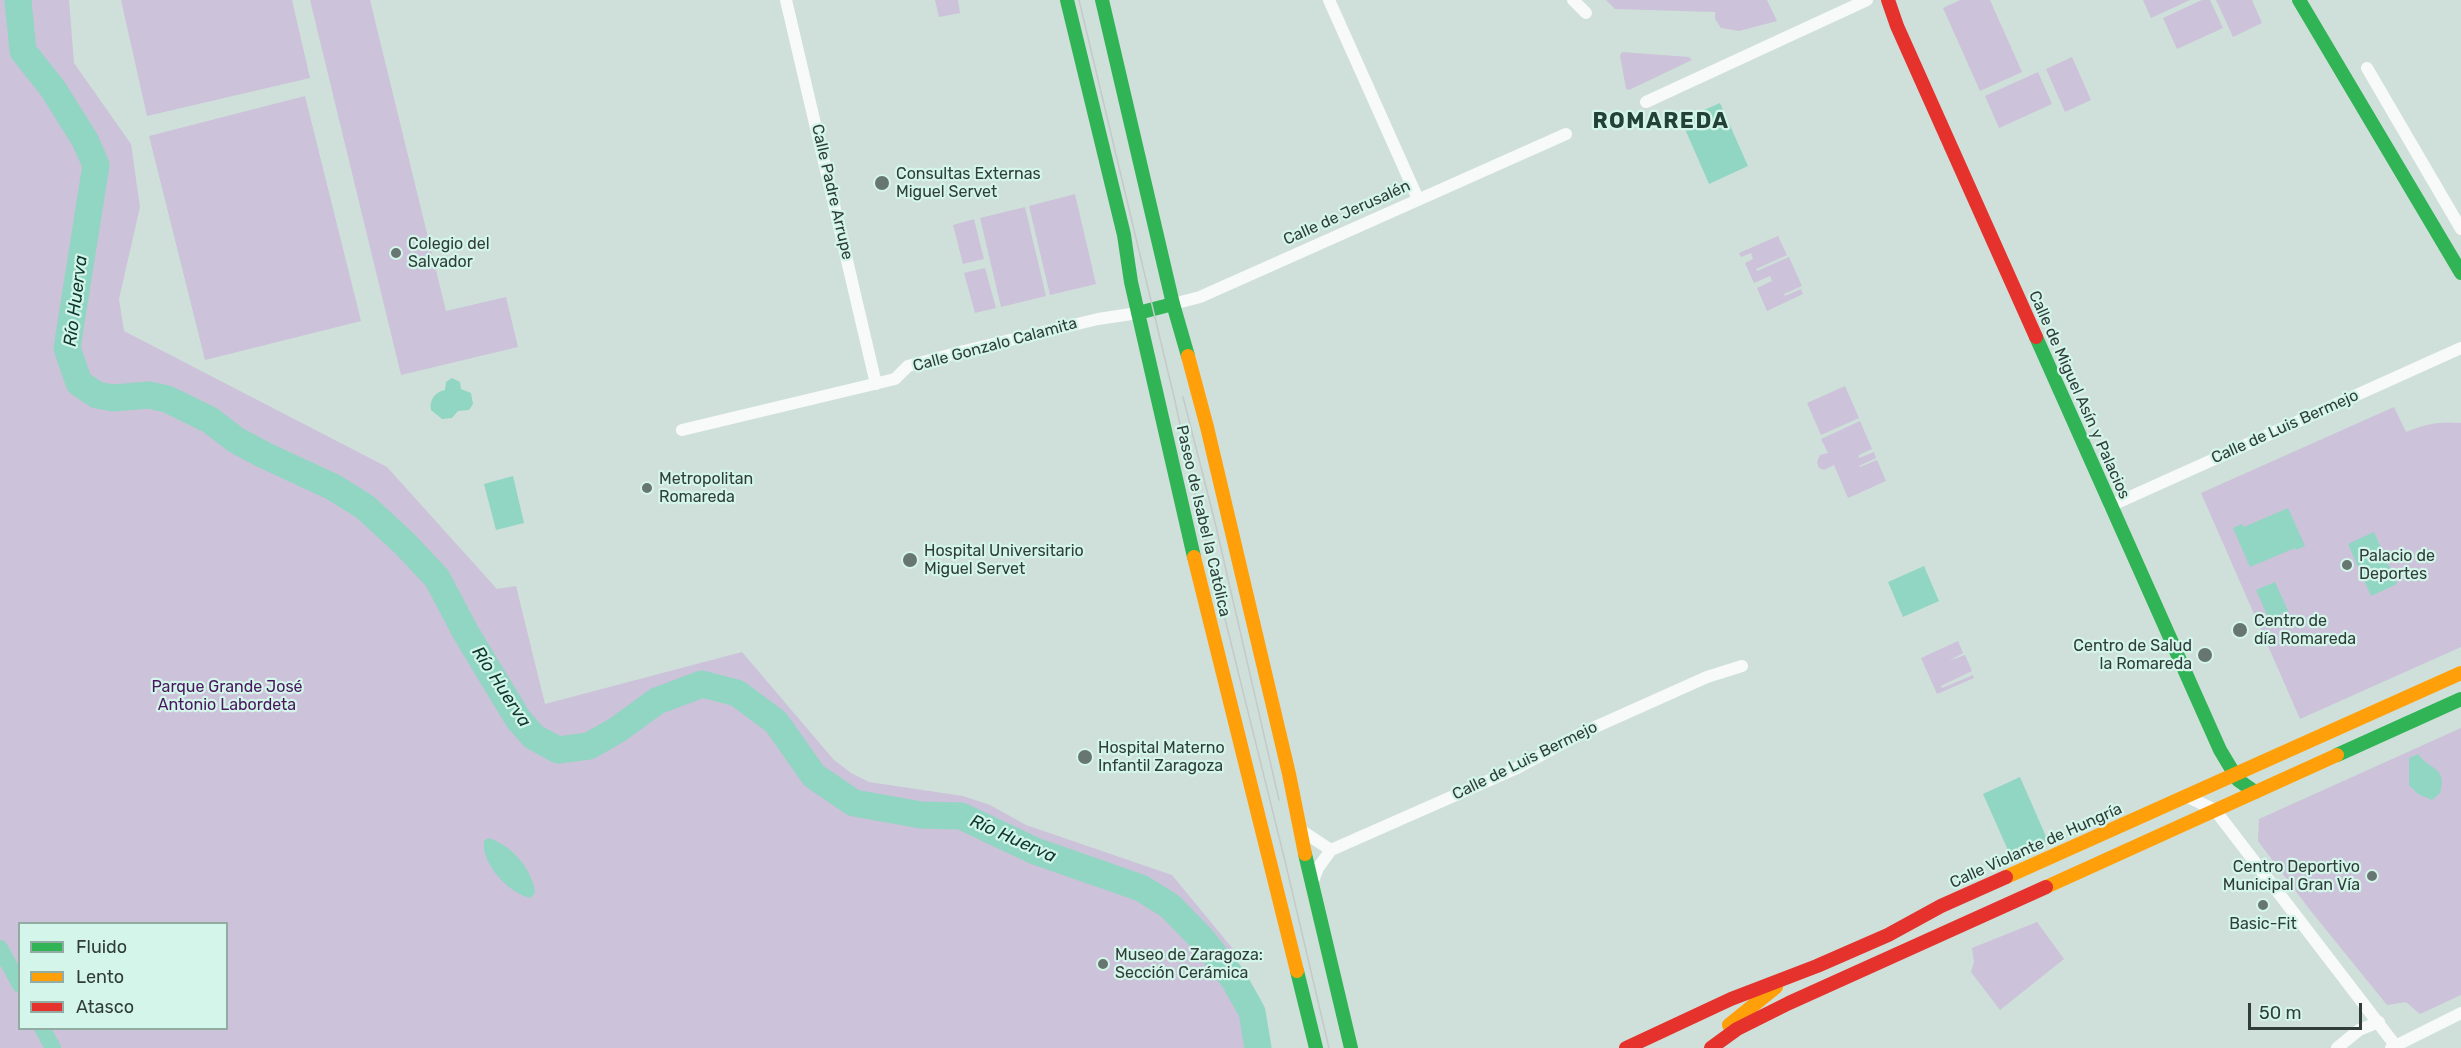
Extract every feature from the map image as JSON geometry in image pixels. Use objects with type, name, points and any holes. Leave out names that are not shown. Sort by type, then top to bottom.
[{"type":"main road","name":"Paseo de Isabel la Católica","points":[[1067,0],[1124,235],[1138,312],[1203,597],[1316,1048]]},
{"type":"main road","name":"Paseo de Isabel la Católica","points":[[1102,0],[1173,304],[1207,427],[1302,831],[1311,885],[1351,1048]]},
{"type":"main road","name":"Calle de Miguel Asín y Palacios","points":[[1888,0],[1897,26],[2110,506],[2233,776],[2243,786],[2255,792]]},
{"type":"main road","points":[[2299,0],[2461,273]]},
{"type":"main road","name":"Calle de Jerusalén","points":[[1138,312],[1173,304]]},
{"type":"main road","name":"Calle Violante de Hungría","points":[[1633,1047],[1731,999],[1888,935],[1941,906],[2461,673]]},
{"type":"main road","points":[[1712,1047],[1737,1029],[1789,1003],[2461,699]]},
{"type":"main road","points":[[1712,1047],[1732,1022],[1787,977]]},
{"type":"street","name":"Calle Padre Arrupe","points":[[786,0],[876,384]]},
{"type":"street","points":[[1329,0],[1418,199]]},
{"type":"street","points":[[1573,0],[1586,14]]},
{"type":"street","points":[[1646,102],[1867,0]]},
{"type":"street","points":[[2367,69],[2461,229]]},
{"type":"street","name":"Calle de Jerusalén","points":[[1173,304],[1200,297],[1566,134]]},
{"type":"street","name":"Calle Gonzalo Calamita","points":[[682,430],[895,380],[908,366],[964,351],[1098,319],[1138,312]]},
{"type":"street","name":"Calle de Luis Bermejo","points":[[2110,506],[2461,348]]},
{"type":"street","name":"Calle de Luis Bermejo","points":[[1331,850],[1516,768],[1584,732],[1719,673],[1742,666]]},
{"type":"street","points":[[2188,797],[2216,810],[2379,1022],[2393,1046],[2461,1013]]},
{"type":"street","points":[[1302,831],[1331,850],[1318,868],[1311,885]]},
{"type":"street","points":[[2337,1048],[2359,1030],[2379,1022]]},
{"type":"green space","name":"Parque Grande José Antonio Labordeta","points":[[0,0],[69,0],[74,63],[131,144],[140,207],[119,299],[124,331],[387,467],[497,589],[516,586],[545,704],[742,652],[834,760],[851,773],[869,782],[963,796],[990,805],[1026,825],[1172,875],[1233,949],[1233,978],[1252,1012],[1258,1048],[0,1048]],"holes":[[[1146,892],[1178,913],[1222,965],[1185,924]]]},
{"type":"green space","points":[[121,0],[292,0],[310,78],[147,116]]},
{"type":"green space","points":[[310,0],[370,0],[446,311],[506,297],[518,347],[401,375]]},
{"type":"green space","points":[[935,0],[958,0],[960,13],[939,17]]},
{"type":"green space","points":[[1606,0],[1767,0],[1777,21],[1739,31],[1721,28],[1715,19],[1715,12],[1615,9]]},
{"type":"green space","points":[[1960,0],[1990,0],[2022,72],[1980,91],[1943,8]]},
{"type":"green space","points":[[2143,0],[2190,0],[2151,18]]},
{"type":"green space","points":[[2202,0],[2210,0],[2223,28],[2177,49],[2163,18]]},
{"type":"green space","points":[[2216,0],[2252,0],[2262,23],[2233,37]]},
{"type":"green space","points":[[1622,52],[1689,57],[1692,60],[1629,90],[1626,89],[1620,56]]},
{"type":"green space","points":[[2072,57],[2091,100],[2065,112],[2046,69]]},
{"type":"green space","points":[[2038,72],[2052,104],[1999,128],[1985,96]]},
{"type":"green space","points":[[305,96],[361,321],[205,360],[149,136]]},
{"type":"green space","points":[[1075,194],[1096,284],[1050,295],[1029,206]]},
{"type":"green space","points":[[1025,207],[1046,296],[1001,307],[980,218]]},
{"type":"green space","points":[[974,219],[984,259],[963,264],[953,225]]},
{"type":"green space","points":[[1778,236],[1787,255],[1756,269],[1757,271],[1789,257],[1802,286],[1784,294],[1785,296],[1801,289],[1803,294],[1767,311],[1757,288],[1772,281],[1770,276],[1754,283],[1745,263],[1753,259],[1751,253],[1741,257],[1739,253]]},
{"type":"green space","points":[[985,268],[996,308],[975,313],[964,273]]},
{"type":"green space","points":[[1845,386],[1859,418],[1821,435],[1807,403]]},
{"type":"green space","name":"Palacio de Deportes","points":[[2394,407],[2406,432],[2433,424],[2461,423],[2461,647],[2300,719],[2201,493]]},
{"type":"green space","points":[[1860,421],[1872,449],[1859,455],[1859,458],[1874,452],[1876,458],[1859,466],[1877,460],[1886,481],[1848,498],[1834,465],[1824,470],[1819,468],[1817,462],[1820,455],[1828,453],[1821,439]]},
{"type":"green space","points":[[1958,641],[1963,653],[1949,661],[1965,655],[1972,671],[1941,686],[1942,688],[1973,675],[1974,678],[1937,694],[1921,658]]},
{"type":"green space","name":"Centro Deportivo Municipal Gran Vía","points":[[2461,728],[2461,995],[2420,1014],[2406,1002],[2387,1005],[2258,841],[2259,819]]},
{"type":"green space","points":[[2037,922],[2064,959],[2000,1010],[1971,972],[1974,962],[1972,948]]},
{"type":"shaded area","points":[[1720,103],[1748,166],[1709,184],[1681,120]]},
{"type":"shaded area","points":[[452,378],[460,382],[461,389],[471,393],[473,404],[469,410],[458,411],[452,418],[442,419],[431,410],[431,403],[436,395],[445,390],[446,382]]},
{"type":"shaded area","points":[[513,476],[524,523],[496,530],[484,484]]},
{"type":"shaded area","points":[[2288,508],[2305,546],[2250,567],[2233,528],[2242,524],[2244,527]]},
{"type":"shaded area","points":[[2374,532],[2397,584],[2371,596],[2348,544]]},
{"type":"shaded area","points":[[1924,566],[1939,601],[1903,617],[1888,582]]},
{"type":"shaded area","points":[[2275,582],[2288,611],[2269,619],[2256,590]]},
{"type":"shaded area","points":[[2418,754],[2439,773],[2441,778],[2440,793],[2432,800],[2418,794],[2409,785],[2409,758]]},
{"type":"shaded area","points":[[2020,777],[2048,841],[2011,857],[1983,794]]},
{"type":"shaded area","points":[[488,838],[505,846],[525,867],[535,893],[530,898],[505,884],[492,868],[484,850],[484,841]]},
{"type":"waterway","name":"Río Huerva","points":[[18,0],[23,51],[53,89],[85,140],[96,165],[67,348],[79,383],[97,395],[113,398],[149,395],[167,399],[210,420],[236,440],[333,487],[365,507],[437,578],[466,633],[518,719],[534,737],[558,750],[589,746],[617,730],[657,701],[702,684],[737,693],[776,722],[814,776],[854,803],[921,815],[961,816],[1035,851],[1141,888],[1170,906],[1202,939],[1233,978],[1252,1012],[1258,1048]]},
{"type":"waterway","points":[[0,948],[18,981]]},
{"type":"waterway","points":[[43,1030],[53,1048]]},
{"type":"tram line","points":[[1079,0],[1175,401],[1202,526],[1329,1048]]},
{"type":"tram line","points":[[1183,397],[1214,518],[1279,800]]},
{"type":"traffic: fast","points":[[1067,0],[1124,235],[1131,282],[1194,557]]},
{"type":"traffic: fast","points":[[1102,0],[1173,304],[1188,356]]},
{"type":"traffic: fast","points":[[2299,0],[2461,273]]},
{"type":"traffic: fast","points":[[1138,313],[1173,304]]},
{"type":"traffic: fast","points":[[2036,337],[2220,750],[2238,780],[2255,792]]},
{"type":"traffic: fast","points":[[2337,755],[2461,699]]},
{"type":"traffic: fast","points":[[1305,854],[1351,1048]]},
{"type":"traffic: fast","points":[[1297,971],[1316,1048]]},
{"type":"traffic: slow","points":[[1188,356],[1289,774],[1305,854]]},
{"type":"traffic: slow","points":[[1194,557],[1297,971]]},
{"type":"traffic: slow","points":[[2006,877],[2461,673]]},
{"type":"traffic: slow","points":[[2046,887],[2337,755]]},
{"type":"traffic: slow","points":[[1729,1025],[1776,987]]},
{"type":"traffic: jam","points":[[1888,0],[1897,26],[2036,337]]},
{"type":"traffic: jam","points":[[1626,1048],[1731,999],[1817,966],[1888,935],[1941,906],[2006,877]]},
{"type":"traffic: jam","points":[[1711,1048],[1737,1029],[1789,1003],[2046,887]]},
{"type":"place","name":"Consultas Externas Miguel Servet","points":[[882,183]]},
{"type":"place","name":"Colegio del Salvador","points":[[396,253]]},
{"type":"place","name":"Metropolitan Romareda","points":[[647,488]]},
{"type":"place","name":"Hospital Universitario Miguel Servet","points":[[910,560]]},
{"type":"place","name":"Palacio de Deportes","points":[[2347,565]]},
{"type":"place","name":"Centro de día Romareda","points":[[2240,630]]},
{"type":"place","name":"Centro de Salud la Romareda","points":[[2205,655]]},
{"type":"place","name":"Hospital Materno Infantil Zaragoza","points":[[1085,757]]},
{"type":"place","name":"Centro Deportivo Municipal Gran Vía","points":[[2372,876]]},
{"type":"place","name":"Basic-Fit","points":[[2263,905]]},
{"type":"place","name":"Museo de Zaragoza: Sección Cerámica","points":[[1103,964]]},
{"type":"district","name":"ROMAREDA","points":[[1661,122]]}]
